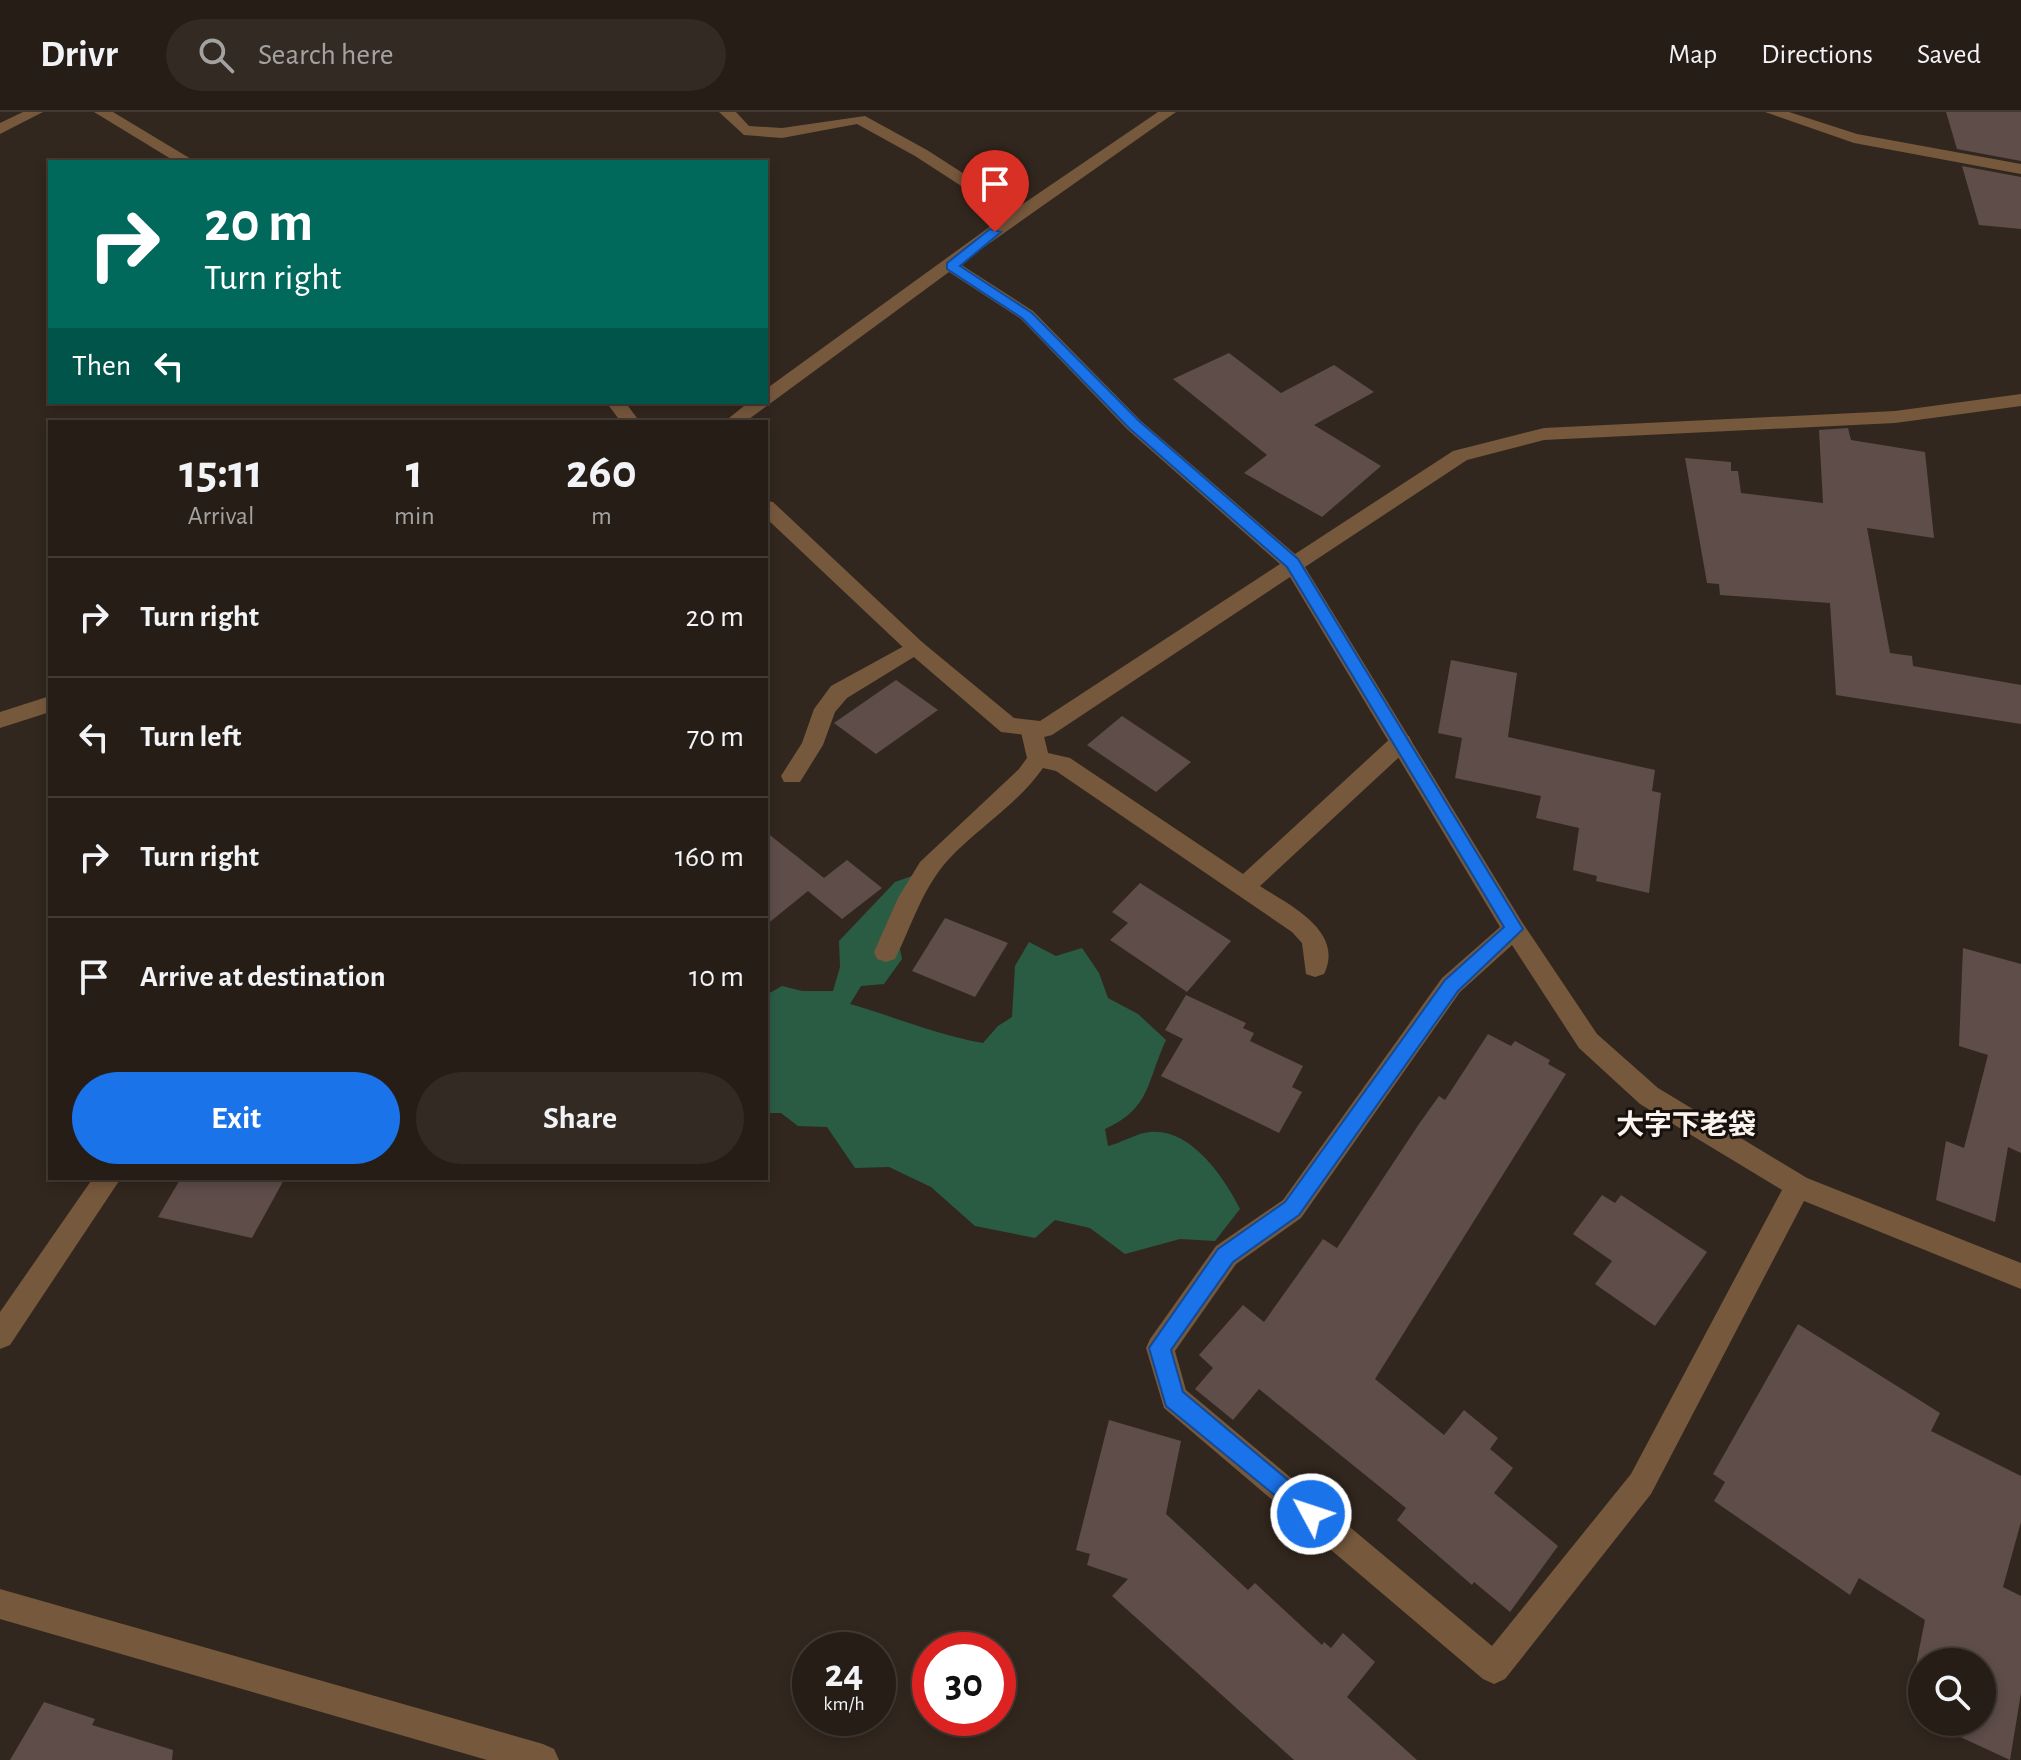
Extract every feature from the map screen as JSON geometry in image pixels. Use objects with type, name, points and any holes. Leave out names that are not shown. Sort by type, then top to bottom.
[{"type":"street","points":[[0,129],[35,112]]},
{"type":"street","points":[[102,112],[185,160]]},
{"type":"street","points":[[727,112],[744,130],[782,133],[859,119],[921,153],[1017,215]]},
{"type":"street","points":[[768,397],[1017,215],[1168,112]]},
{"type":"street","points":[[1785,114],[1854,138],[2021,169]]},
{"type":"street","points":[[951,266],[1027,315],[1134,425],[1292,563],[1514,929],[1588,1041],[1649,1096],[1798,1186],[2021,1276]]},
{"type":"street","points":[[768,509],[915,647],[1009,726],[1044,729],[1460,455],[1544,434],[1895,417],[2021,400]]},
{"type":"street","points":[[617,404],[629,420]]},
{"type":"street","points":[[736,420],[758,404]]},
{"type":"street","points":[[792,776],[812,745],[825,709],[839,692],[915,647]]},
{"type":"street","points":[[0,720],[48,705]]},
{"type":"street","points":[[886,952],[909,897],[929,866],[1025,780],[1038,759],[1031,728]]},
{"type":"street","points":[[1244,887],[1401,742]]},
{"type":"street","points":[[1038,759],[1062,764],[1300,925],[1314,940],[1315,967]]},
{"type":"street","points":[[1514,929],[1451,985],[1292,1209],[1226,1255],[1160,1348],[1174,1398],[1494,1668],[1641,1484],[1798,1186]]},
{"type":"street","points":[[0,1336],[107,1180]]},
{"type":"street","points":[[0,1604],[543,1760]]},
{"type":"green space","points":[[912,876],[894,919],[902,959],[884,984],[861,986],[850,1004],[933,1031],[983,1043],[998,1026],[1012,1017],[1015,966],[1029,942],[1056,956],[1082,948],[1099,973],[1108,998],[1138,1014],[1166,1040],[1139,1103],[1120,1121],[1105,1129],[1108,1146],[1144,1133],[1160,1132],[1175,1136],[1202,1155],[1224,1182],[1240,1209],[1215,1241],[1180,1239],[1125,1254],[1090,1228],[1055,1220],[1035,1238],[975,1226],[931,1187],[889,1167],[855,1168],[827,1127],[798,1126],[781,1113],[768,1113],[768,994],[782,986],[802,991],[833,991],[840,967],[839,941],[895,882]]},
{"type":"building","points":[[1946,112],[2021,112],[2021,161],[1957,149]]},
{"type":"building","points":[[1962,166],[2021,177],[2021,229],[1979,225]]},
{"type":"building","points":[[1229,353],[1281,393],[1334,365],[1374,392],[1314,425],[1381,466],[1322,517],[1244,473],[1267,455],[1173,379]]},
{"type":"building","points":[[1848,428],[1851,440],[1925,452],[1934,538],[1867,528],[1890,653],[1912,656],[1913,666],[2021,685],[2021,724],[1836,695],[1830,603],[1720,595],[1719,584],[1707,583],[1685,458],[1731,462],[1731,471],[1738,471],[1741,493],[1823,503],[1819,430]]},
{"type":"building","points":[[1451,660],[1517,673],[1508,737],[1655,770],[1652,791],[1661,793],[1649,893],[1596,881],[1597,876],[1573,870],[1579,828],[1536,818],[1541,796],[1455,778],[1462,738],[1438,733]]},
{"type":"building","points":[[896,680],[938,710],[876,754],[834,723]]},
{"type":"building","points":[[1122,716],[1191,762],[1156,792],[1087,745]]},
{"type":"building","points":[[768,834],[824,878],[847,860],[882,888],[842,919],[808,891],[768,923]]},
{"type":"building","points":[[1140,883],[1231,941],[1187,992],[1110,940],[1128,923],[1112,912]]},
{"type":"building","points":[[945,918],[1008,943],[975,997],[912,971]]},
{"type":"building","points":[[1963,948],[2021,964],[2021,1153],[2008,1147],[1995,1222],[1936,1200],[1946,1141],[1964,1148],[1988,1055],[1959,1046]]},
{"type":"building","points":[[1186,995],[1246,1023],[1243,1028],[1254,1033],[1250,1041],[1303,1066],[1292,1087],[1302,1092],[1279,1133],[1161,1076],[1183,1039],[1165,1030]]},
{"type":"building","points":[[1488,1034],[1511,1046],[1515,1041],[1550,1060],[1548,1064],[1566,1074],[1375,1379],[1444,1435],[1464,1410],[1498,1438],[1490,1449],[1513,1468],[1494,1493],[1558,1546],[1510,1612],[1474,1582],[1472,1585],[1397,1520],[1406,1508],[1259,1389],[1233,1420],[1195,1389],[1213,1368],[1199,1355],[1243,1305],[1264,1322],[1323,1239],[1337,1248],[1419,1124],[1439,1096],[1445,1100]]},
{"type":"building","points":[[180,1180],[284,1180],[252,1238],[158,1217]]},
{"type":"building","points":[[1602,1195],[1615,1203],[1621,1195],[1707,1252],[1655,1326],[1595,1284],[1612,1261],[1573,1234]]},
{"type":"building","points":[[1798,1324],[1940,1413],[1931,1431],[2021,1476],[2021,1522],[2003,1587],[2021,1596],[2021,1693],[2010,1760],[1958,1736],[1996,1736],[1996,1648],[1919,1648],[1925,1620],[1859,1578],[1850,1595],[1714,1501],[1725,1482],[1713,1474]]},
{"type":"building","points":[[1109,1420],[1181,1441],[1166,1514],[1248,1590],[1255,1583],[1322,1645],[1324,1642],[1331,1648],[1343,1633],[1375,1662],[1347,1697],[1417,1760],[1294,1760],[1112,1596],[1128,1579],[1087,1565],[1090,1554],[1076,1550]]},
{"type":"building","points":[[44,1702],[95,1719],[92,1725],[173,1750],[172,1760],[10,1760]]},
{"type":"district","name":"大字下老袋","points":[[1686,1124]]},
{"type":"route","points":[[995,232],[951,266],[1027,315],[1134,425],[1292,563],[1514,929],[1451,985],[1292,1209],[1226,1255],[1160,1348],[1174,1398],[1311,1514]]}]
